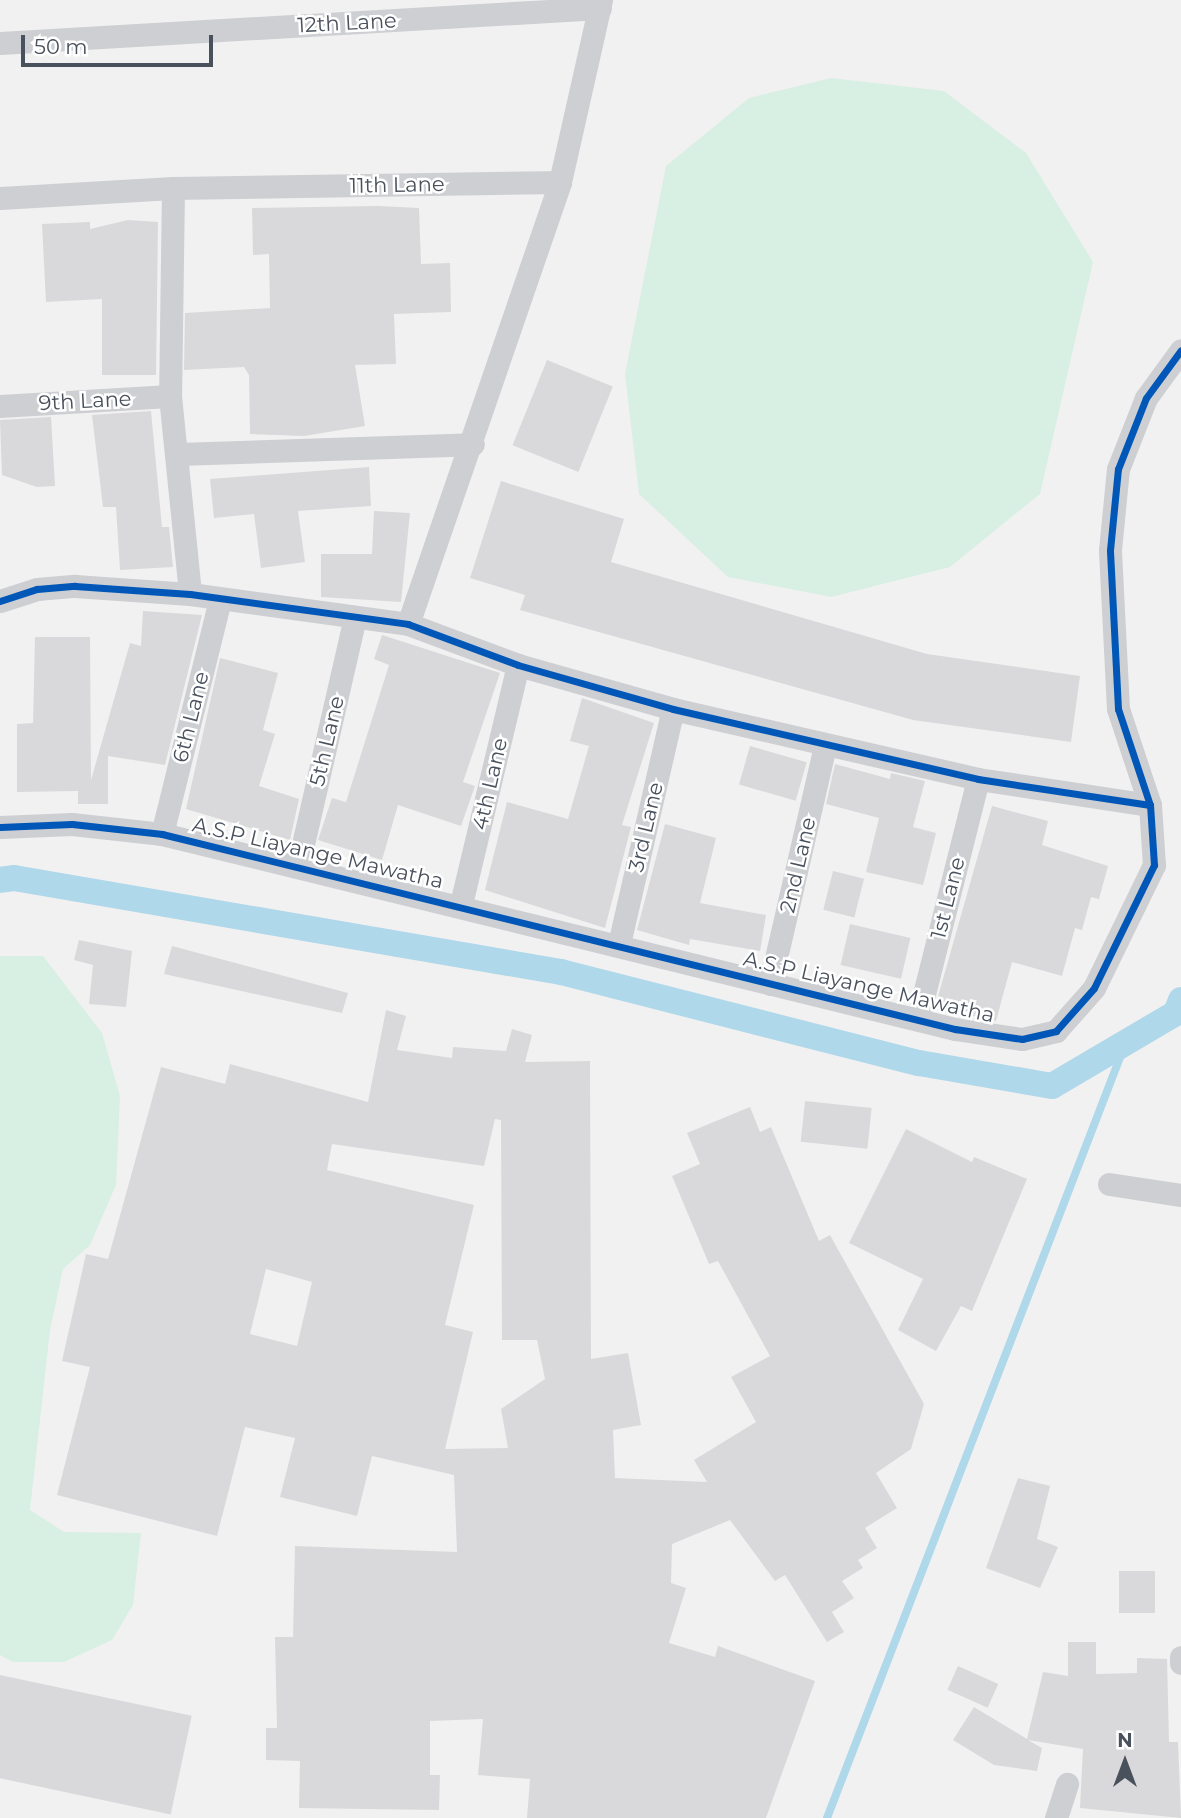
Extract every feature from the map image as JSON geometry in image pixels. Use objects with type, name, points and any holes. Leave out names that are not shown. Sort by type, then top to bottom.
[{"type":"street","name":"12th Lane","points":[[0,43],[601,4],[560,182]]},
{"type":"street","name":"11th Lane","points":[[173,188],[560,182]]},
{"type":"street","points":[[408,624],[473,443],[560,182]]},
{"type":"street","points":[[0,198],[173,188],[170,396],[178,454],[190,594]]},
{"type":"street","name":"A.S.P Liayange Mawatha","points":[[0,827],[72,824],[162,834],[461,904],[770,984],[918,1018],[1022,1039],[1056,1031],[1094,988],[1154,865],[1150,805],[1118,709],[1110,550],[1118,469],[1146,398],[1181,350]]},
{"type":"street","name":"9th Lane","points":[[0,406],[170,396]]},
{"type":"street","points":[[178,454],[473,443]]},
{"type":"street","points":[[0,601],[37,589],[75,586],[190,594],[408,624],[518,665],[673,709],[978,779],[1150,805]]},
{"type":"street","name":"6th Lane","points":[[162,834],[219,600]]},
{"type":"street","name":"5th Lane","points":[[298,866],[355,617]]},
{"type":"street","name":"4th Lane","points":[[461,904],[518,665]]},
{"type":"street","name":"3rd Lane","points":[[619,944],[673,709]]},
{"type":"street","name":"2nd Lane","points":[[770,984],[825,746]]},
{"type":"street","name":"1st Lane","points":[[918,1018],[978,779]]},
{"type":"street","points":[[1109,1184],[1181,1195]]},
{"type":"street","points":[[1056,1818],[1067,1784]]},
{"type":"green space","points":[[831,78],[944,91],[1026,153],[1093,262],[1040,494],[950,567],[831,597],[728,577],[639,494],[625,374],[666,166],[749,98]]},
{"type":"green space","points":[[0,956],[43,956],[102,1033],[120,1096],[116,1185],[90,1245],[63,1269],[50,1330],[30,1510],[64,1532],[141,1533],[133,1605],[112,1640],[64,1662],[13,1662],[0,1655]]},
{"type":"building","points":[[252,208],[419,208],[421,264],[450,263],[451,312],[394,314],[396,364],[355,365],[365,426],[304,436],[250,434],[249,375],[244,367],[184,370],[185,313],[270,308],[269,254],[253,255]]},
{"type":"building","points":[[128,220],[158,222],[156,375],[102,375],[102,299],[46,302],[42,224],[90,222],[90,229]]},
{"type":"building","points":[[547,360],[613,387],[578,472],[513,445]]},
{"type":"building","points":[[151,411],[162,527],[169,527],[173,567],[120,570],[116,507],[103,507],[92,415]]},
{"type":"building","points":[[51,417],[55,486],[37,487],[2,475],[0,420]]},
{"type":"building","points":[[369,467],[371,506],[298,511],[305,562],[261,568],[254,514],[214,518],[210,479]]},
{"type":"building","points":[[501,481],[624,519],[611,562],[927,654],[1080,676],[1071,742],[913,720],[520,610],[525,595],[470,578]]},
{"type":"building","points":[[374,511],[410,513],[401,602],[321,597],[321,554],[372,554]]},
{"type":"building","points":[[143,611],[202,615],[165,765],[108,756],[108,804],[78,804],[78,791],[17,792],[17,724],[33,723],[35,637],[90,637],[91,780],[130,643],[141,646]]},
{"type":"building","points":[[382,635],[500,673],[463,782],[475,786],[461,826],[398,805],[382,860],[318,840],[332,798],[346,802],[389,665],[374,659]]},
{"type":"building","points":[[220,658],[278,673],[263,730],[275,734],[259,786],[299,799],[290,840],[186,809]]},
{"type":"building","points":[[582,698],[654,723],[622,825],[631,827],[605,928],[485,890],[507,802],[568,819],[589,746],[570,741]]},
{"type":"building","points":[[750,746],[807,762],[796,801],[739,784]]},
{"type":"building","points":[[835,764],[890,779],[891,773],[925,781],[913,827],[936,833],[923,885],[866,872],[879,818],[826,804]]},
{"type":"building","points":[[992,806],[1048,821],[1042,845],[1108,866],[1099,899],[1091,897],[1082,930],[1075,928],[1062,976],[1012,962],[996,1021],[935,1007]]},
{"type":"building","points":[[665,824],[716,838],[700,903],[766,915],[760,951],[690,939],[689,945],[637,930]]},
{"type":"building","points":[[833,871],[864,879],[854,918],[823,910]]},
{"type":"building","points":[[850,924],[910,938],[901,979],[841,965]]},
{"type":"building","points":[[79,940],[132,951],[126,1007],[89,1004],[93,965],[74,960]]},
{"type":"building","points":[[172,946],[348,993],[342,1013],[164,974]]},
{"type":"building","points":[[386,1010],[406,1016],[397,1050],[452,1058],[453,1047],[506,1051],[512,1029],[532,1035],[525,1062],[590,1061],[591,1359],[628,1353],[641,1425],[613,1430],[615,1478],[707,1482],[694,1460],[756,1422],[731,1377],[770,1356],[718,1261],[709,1264],[672,1176],[700,1164],[687,1133],[750,1107],[760,1132],[771,1127],[819,1241],[830,1235],[924,1404],[911,1449],[876,1473],[897,1508],[865,1528],[877,1548],[858,1560],[863,1568],[842,1581],[854,1598],[832,1612],[844,1632],[827,1642],[785,1575],[775,1581],[730,1520],[672,1544],[671,1583],[686,1588],[669,1643],[715,1657],[718,1646],[815,1681],[766,1818],[527,1818],[530,1779],[478,1775],[483,1719],[430,1721],[430,1775],[440,1775],[439,1810],[299,1808],[300,1761],[266,1760],[266,1728],[277,1728],[275,1637],[293,1637],[295,1546],[457,1552],[454,1475],[372,1456],[357,1516],[280,1497],[295,1438],[245,1427],[217,1536],[57,1495],[90,1367],[62,1361],[86,1254],[108,1259],[161,1067],[225,1084],[230,1064],[368,1102]],"holes":[[[495,1119],[501,1120],[502,1340],[537,1340],[545,1379],[501,1409],[508,1448],[445,1449],[473,1332],[445,1325],[474,1205],[327,1170],[332,1144],[484,1166]],[[266,1269],[312,1282],[297,1346],[250,1334]]]},
{"type":"building","points":[[805,1101],[872,1108],[867,1149],[801,1142]]},
{"type":"building","points":[[906,1129],[972,1162],[974,1157],[1027,1179],[972,1311],[961,1306],[936,1351],[898,1330],[923,1279],[849,1243]]},
{"type":"building","points":[[1018,1478],[1050,1486],[1037,1539],[1058,1547],[1040,1588],[986,1568]]},
{"type":"building","points":[[1119,1571],[1155,1571],[1155,1613],[1119,1613]]},
{"type":"building","points":[[1068,1642],[1096,1642],[1096,1674],[1137,1673],[1137,1658],[1167,1659],[1169,1742],[1178,1742],[1181,1818],[1080,1808],[1083,1749],[1028,1740],[1042,1748],[1037,1771],[994,1765],[953,1740],[974,1707],[1027,1739],[1043,1672],[1068,1676]]},
{"type":"building","points":[[958,1666],[998,1684],[988,1708],[947,1690]]},
{"type":"building","points":[[0,1675],[192,1716],[171,1815],[0,1778]]},
{"type":"waterway","points":[[0,880],[14,878],[561,972],[919,1063],[1052,1086],[1176,1013],[1181,1000]]},
{"type":"waterway","points":[[827,1818],[1126,1042]]},
{"type":"cycle path","points":[[0,827],[72,824],[162,834],[955,1029],[1022,1039],[1056,1031],[1094,988],[1154,865],[1150,805],[1118,709],[1110,550],[1118,469],[1146,398],[1181,350]]},
{"type":"cycle path","points":[[0,601],[37,589],[75,586],[190,594],[408,624],[518,665],[673,709],[978,779],[1150,805]]}]
